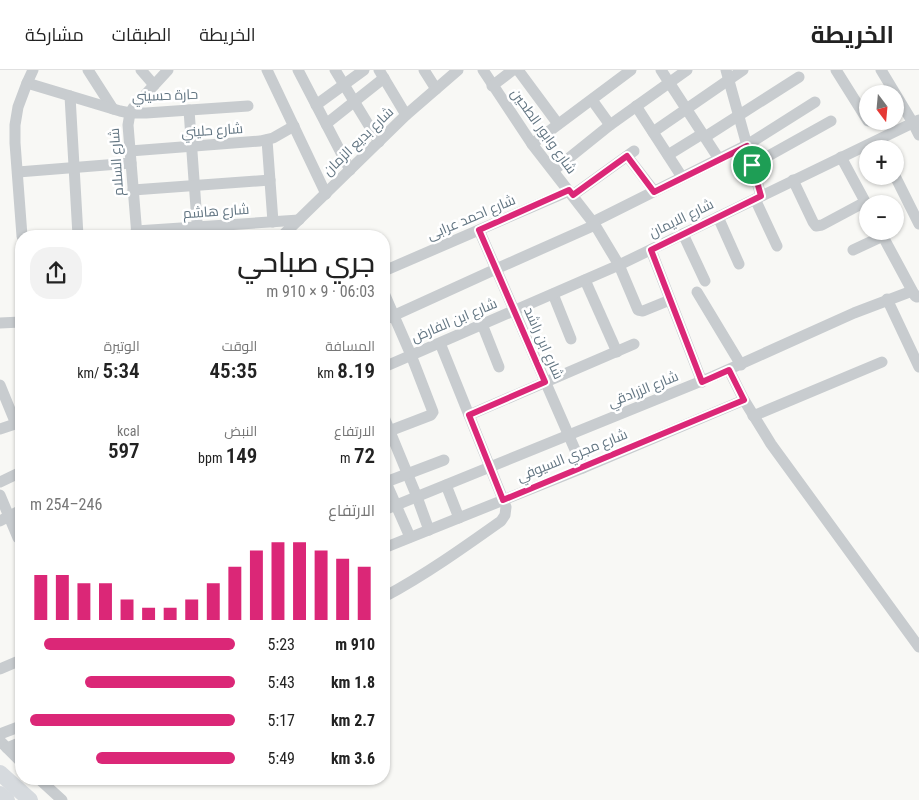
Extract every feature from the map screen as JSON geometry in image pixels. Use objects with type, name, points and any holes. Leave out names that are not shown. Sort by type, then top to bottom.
[{"type":"highway","points":[[0,773],[30,800]]},
{"type":"highway","points":[[0,794],[7,800]]},
{"type":"street","points":[[22,230],[15,134],[16,116],[27,83],[34,70]]},
{"type":"street","name":"شارع السلام","points":[[88,70],[113,109]]},
{"type":"street","points":[[141,70],[154,85]]},
{"type":"street","name":"شارع السلام","points":[[136,230],[128,125],[130,113],[168,70]]},
{"type":"street","points":[[267,70],[326,194]]},
{"type":"street","points":[[298,70],[350,170]]},
{"type":"street","points":[[335,70],[379,142]]},
{"type":"street","points":[[316,105],[364,70]]},
{"type":"street","points":[[424,70],[436,89]]},
{"type":"street","name":"شارع بديع الزمان","points":[[288,230],[406,115],[458,70]]},
{"type":"street","name":"شارع وابور الطحين","points":[[482,70],[532,144],[594,223],[618,265],[638,310],[643,311],[670,300]]},
{"type":"street","points":[[492,86],[513,70]]},
{"type":"street","points":[[518,70],[558,124]]},
{"type":"street","points":[[661,70],[719,159]]},
{"type":"street","points":[[554,170],[610,125],[687,70]]},
{"type":"street","points":[[653,132],[686,109],[727,75],[743,70]]},
{"type":"street","points":[[836,70],[859,107]]},
{"type":"street","points":[[881,70],[916,122],[919,135]]},
{"type":"street","points":[[532,144],[592,100],[624,72]]},
{"type":"street","points":[[326,124],[354,102],[382,74],[406,115]]},
{"type":"street","points":[[727,75],[752,165],[758,198],[777,246]]},
{"type":"street","points":[[668,156],[739,116],[799,78]]},
{"type":"street","name":"حارة حسيني","points":[[27,83],[130,113],[248,106]]},
{"type":"street","points":[[70,96],[78,230]]},
{"type":"street","points":[[592,100],[610,125]]},
{"type":"street","points":[[390,318],[594,223],[682,177],[747,146],[815,102]]},
{"type":"street","points":[[636,106],[682,177]]},
{"type":"street","points":[[189,110],[197,230]]},
{"type":"street","points":[[752,165],[831,121]]},
{"type":"street","name":"شارع الايمان","points":[[884,140],[916,122]]},
{"type":"street","name":"شارع حليني","points":[[130,151],[267,140],[294,126]]},
{"type":"street","points":[[267,140],[273,222]]},
{"type":"street","name":"شارع الايمان","points":[[618,265],[793,180],[859,151]]},
{"type":"street","name":"شارع احمد عرابى","points":[[390,268],[571,193],[631,153],[654,192]]},
{"type":"street","points":[[841,158],[861,195]]},
{"type":"street","points":[[18,172],[131,163]]},
{"type":"street","points":[[133,190],[270,180]]},
{"type":"street","points":[[793,180],[812,222],[816,226],[859,208]]},
{"type":"street","points":[[900,185],[919,224]]},
{"type":"street","points":[[718,217],[739,264]]},
{"type":"street","name":"شارع هاشم","points":[[212,230],[299,220]]},
{"type":"street","name":"شارع ابن راشد","points":[[479,230],[583,468]]},
{"type":"street","points":[[683,234],[704,281]]},
{"type":"street","points":[[852,250],[870,240]]},
{"type":"street","points":[[886,240],[915,294]]},
{"type":"street","points":[[651,250],[702,382]]},
{"type":"street","name":"شارع ابن الفارض","points":[[390,364],[618,265]]},
{"type":"street","points":[[585,280],[617,352]]},
{"type":"street","points":[[697,292],[741,365]]},
{"type":"street","points":[[552,294],[571,339]]},
{"type":"street","name":"شارع الزرادقي","points":[[390,508],[702,382],[854,313],[887,300],[915,294]]},
{"type":"street","points":[[887,300],[919,367]]},
{"type":"street","points":[[390,320],[411,355],[433,412],[390,431]]},
{"type":"street","points":[[0,323],[15,322]]},
{"type":"street","points":[[482,324],[499,367]]},
{"type":"street","points":[[390,594],[437,566],[501,521],[505,515],[506,507],[440,342]]},
{"type":"street","points":[[469,415],[634,344]]},
{"type":"street","points":[[753,416],[882,362]]},
{"type":"street","points":[[729,370],[753,416],[771,444],[919,647]]},
{"type":"street","points":[[0,384],[15,415]]},
{"type":"street","name":"شارع مجري السيوفي","points":[[390,545],[583,468],[744,400]]},
{"type":"street","points":[[0,429],[15,424]]},
{"type":"street","points":[[390,438],[408,474],[429,530]]},
{"type":"street","points":[[390,479],[444,460]]},
{"type":"street","points":[[0,482],[15,476]]},
{"type":"street","points":[[446,485],[459,518]]},
{"type":"street","points":[[390,492],[410,537]]},
{"type":"street","points":[[0,494],[4,518],[15,534]]},
{"type":"street","points":[[0,669],[15,663]]},
{"type":"street","points":[[0,734],[15,728]]},
{"type":"street","points":[[4,744],[15,756]]},
{"type":"street","points":[[46,785],[62,800]]},
{"type":"route","points":[[747,146],[752,165],[761,196],[651,250],[702,382],[729,370],[744,400],[503,500],[469,415],[545,382],[479,230],[569,190],[573,195],[627,156],[654,192],[747,146]]}]
